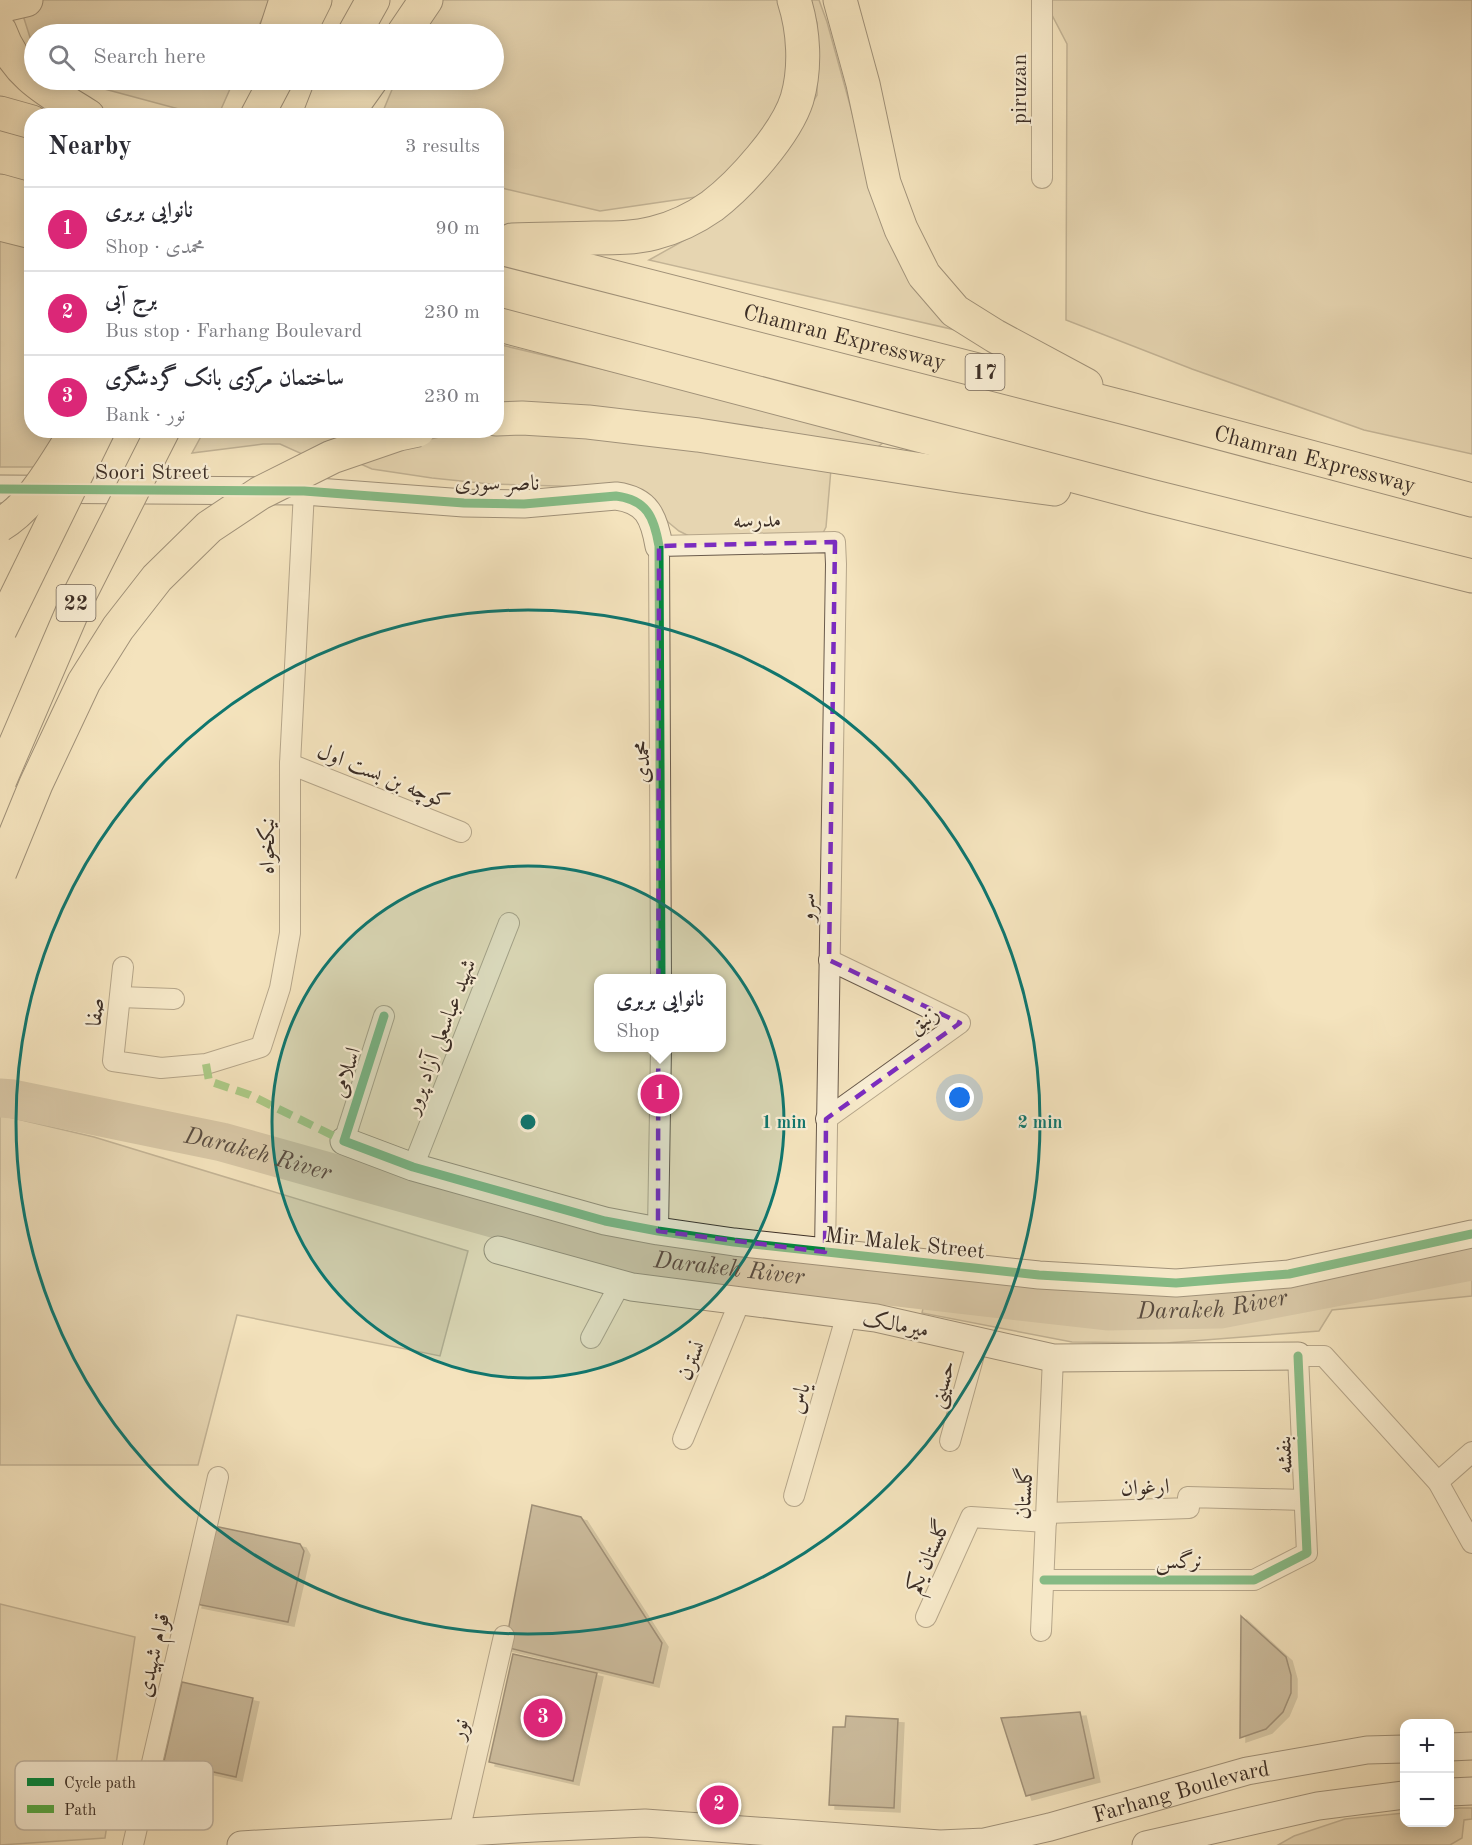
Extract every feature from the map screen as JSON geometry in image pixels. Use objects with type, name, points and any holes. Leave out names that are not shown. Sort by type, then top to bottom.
[{"type":"highway","points":[[0,6],[26,0]]},
{"type":"highway","points":[[278,24],[286,0]]},
{"type":"highway","points":[[303,24],[315,0]]},
{"type":"highway","points":[[360,24],[373,0]]},
{"type":"highway","points":[[410,24],[426,0]]},
{"type":"highway","points":[[504,240],[621,238],[652,234],[692,218],[712,206],[763,155],[787,121],[796,101],[802,79],[803,51],[794,0]]},
{"type":"highway","points":[[840,0],[863,84],[884,183],[901,230],[924,275],[955,311],[995,336],[1130,409]]},
{"type":"highway","points":[[0,31],[4,44],[24,72]]},
{"type":"highway","points":[[48,90],[75,108]]},
{"type":"highway","points":[[252,108],[258,90]]},
{"type":"highway","points":[[261,108],[271,90]]},
{"type":"highway","points":[[323,108],[330,90]]},
{"type":"highway","points":[[349,108],[364,90]]},
{"type":"highway","points":[[0,113],[24,120]]},
{"type":"highway","points":[[0,191],[24,198]]},
{"type":"highway","points":[[0,224],[24,230]]},
{"type":"highway","name":"Chamran Expressway","points":[[504,249],[1130,409],[1472,500]]},
{"type":"highway","points":[[504,326],[1150,496],[1472,576]]},
{"type":"highway","points":[[504,419],[588,422],[687,433],[1087,494],[1150,496]]},
{"type":"highway","points":[[0,525],[10,519],[31,499],[72,438]]},
{"type":"highway","name":"22","points":[[0,630],[94,438]]},
{"type":"highway","name":"22","points":[[0,780],[78,596],[159,438]]},
{"type":"highway","points":[[0,872],[36,784],[84,682],[118,628],[157,578],[209,528],[260,493],[332,458],[388,438]]},
{"type":"street","name":"piruzan","points":[[1042,0],[1042,178]]},
{"type":"street","name":"Soori Street","points":[[0,489],[304,491]]},
{"type":"street","name":"ناصر سوری","points":[[304,491],[464,503],[524,504],[616,496],[629,498],[649,513],[656,526],[659,546]]},
{"type":"street","name":"نیکخواه","points":[[113,1061],[161,1068],[206,1065],[261,1047],[280,988],[290,933],[290,764],[304,491]]},
{"type":"street","name":"مدرسه","points":[[659,546],[835,542],[836,564]]},
{"type":"street","name":"محمدی","points":[[659,546],[661,974]]},
{"type":"street","name":"سرو","points":[[825,1252],[836,564]]},
{"type":"street","name":"کوچه بن بست اول","points":[[290,764],[461,832]]},
{"type":"street","name":"شهید عباسعلی آزاد پرور","points":[[413,1167],[509,922]]},
{"type":"street","name":"زنبق","points":[[826,1119],[960,1023],[829,960]]},
{"type":"street","name":"صفا","points":[[113,1061],[123,967]]},
{"type":"street","points":[[120,997],[174,999]]},
{"type":"street","name":"اسلامی","points":[[344,1141],[384,1016]]},
{"type":"street","points":[[658,1231],[661,1052]]},
{"type":"street","name":"Mir Malek Street","points":[[344,1141],[413,1167],[605,1221],[734,1242],[997,1272],[1176,1283],[1290,1274],[1472,1233]]},
{"type":"street","name":"میرمالک","points":[[498,1250],[632,1287],[876,1318],[1053,1358],[1298,1356]]},
{"type":"street","points":[[591,1338],[620,1284]]},
{"type":"street","name":"نسترن","points":[[683,1438],[740,1301]]},
{"type":"street","name":"یاس","points":[[794,1496],[847,1314]]},
{"type":"street","name":"حسینی","points":[[950,1441],[978,1340]]},
{"type":"street","points":[[1298,1356],[1324,1356],[1438,1482],[1472,1543]]},
{"type":"street","name":"بنفشه","points":[[1298,1356],[1307,1553]]},
{"type":"street","name":"گلستان","points":[[1041,1631],[1053,1358]]},
{"type":"street","points":[[1438,1482],[1472,1452]]},
{"type":"street","name":"قوام شهیدی","points":[[152,1761],[218,1477]]},
{"type":"street","name":"ارغوان","points":[[1046,1518],[1189,1508],[1188,1497],[1304,1500]]},
{"type":"street","name":"گلستان یکم","points":[[926,1617],[971,1517],[1046,1518]]},
{"type":"street","name":"نرگس","points":[[1044,1580],[1254,1580],[1307,1553]]},
{"type":"street","name":"نور","points":[[459,1832],[504,1636]]},
{"type":"street","points":[[1454,1747],[1472,1746]]},
{"type":"street","name":"Farhang Boulevard","points":[[241,1845],[645,1823],[940,1844],[985,1842],[1050,1827],[1247,1771],[1367,1750],[1400,1749]]},
{"type":"street","points":[[1454,1792],[1472,1791]]},
{"type":"street","name":"Farhang Boulevard","points":[[1146,1845],[1318,1806],[1400,1796]]},
{"type":"street","name":"قوام شهیدی","points":[[133,1845],[136,1830]]},
{"type":"highlighted area","points":[[835,542],[829,960],[960,1023],[826,1119],[825,1252],[658,1231],[659,546]]},
{"type":"shaded area","points":[[24,0],[271,0],[260,24],[26,24],[21,9]]},
{"type":"shaded area","points":[[440,0],[778,0],[787,29],[790,75],[767,132],[726,178],[696,197],[600,211],[504,189],[504,108],[384,108],[392,90],[504,90],[504,24],[426,24]]},
{"type":"shaded area","points":[[809,0],[819,0],[827,22],[873,188],[960,331],[649,260],[710,226],[785,150],[817,95],[817,23]]},
{"type":"shaded area","points":[[1052,0],[1472,0],[1472,454],[1364,430],[1192,369],[1066,320],[1067,44],[1052,15]]},
{"type":"shaded area","points":[[108,90],[230,90],[222,108],[175,108]]},
{"type":"shaded area","points":[[0,231],[24,237],[24,438],[81,438],[63,467],[0,467]]},
{"type":"shaded area","points":[[504,346],[720,397],[884,442],[870,453],[504,405]]},
{"type":"shaded area","points":[[504,430],[567,433],[831,469],[826,527],[821,537],[691,537],[668,522],[652,502],[621,488],[490,484],[372,469],[356,462],[434,438],[504,438]]},
{"type":"shaded area","points":[[200,438],[340,438],[302,454],[280,444],[192,453]]},
{"type":"shaded area","points":[[0,1115],[94,1137],[468,1251],[440,1356],[237,1315],[198,1465],[0,1465]]},
{"type":"shaded area","points":[[1472,1274],[1472,1296],[1332,1310],[1319,1331],[1166,1343],[1072,1342],[922,1313],[924,1304],[1168,1324]]},
{"type":"shaded area","points":[[0,1604],[135,1637],[116,1761],[15,1761],[15,1830],[106,1830],[105,1838],[0,1845]]},
{"type":"shaded area","points":[[1472,1808],[1472,1819],[1464,1820],[1462,1838],[1450,1845],[1278,1845],[1294,1836],[1345,1819],[1400,1813],[1400,1827],[1454,1827],[1454,1809]]},
{"type":"building","points":[[532,1505],[581,1517],[662,1643],[653,1683],[505,1647]]},
{"type":"building","points":[[214,1526],[300,1544],[304,1551],[288,1622],[196,1604]]},
{"type":"building","points":[[1241,1616],[1286,1657],[1291,1675],[1291,1693],[1283,1712],[1266,1729],[1240,1738]]},
{"type":"building","points":[[513,1654],[597,1673],[573,1781],[489,1762]]},
{"type":"building","points":[[182,1682],[253,1698],[236,1777],[213,1772],[213,1761],[164,1761]]},
{"type":"building","points":[[1080,1712],[1094,1778],[1026,1796],[1001,1718]]},
{"type":"building","points":[[846,1716],[898,1719],[894,1808],[829,1805],[833,1727],[845,1727]]},
{"type":"waterway","name":"Darakeh River","points":[[0,1098],[222,1142],[628,1256],[1107,1311],[1220,1309],[1472,1261]]},
{"type":"marked path","points":[[206,1064],[209,1081],[250,1095],[344,1141]]},
{"type":"cycle path","points":[[0,489],[304,491],[464,503],[524,504],[616,496],[635,501],[642,506],[655,527],[659,546],[661,974]]},
{"type":"cycle path","points":[[384,1016],[344,1141],[413,1167],[605,1221],[734,1242],[1039,1275],[1176,1283],[1289,1274],[1472,1234]]},
{"type":"cycle path","points":[[1044,1580],[1254,1580],[1307,1553],[1298,1356]]},
{"type":"place","name":"نانوایی بربری","points":[[660,1094]]},
{"type":"place","name":"ساختمان مرکزی بانک گردشگری","points":[[543,1718]]},
{"type":"place","name":"برج آبی","points":[[719,1805]]}]
